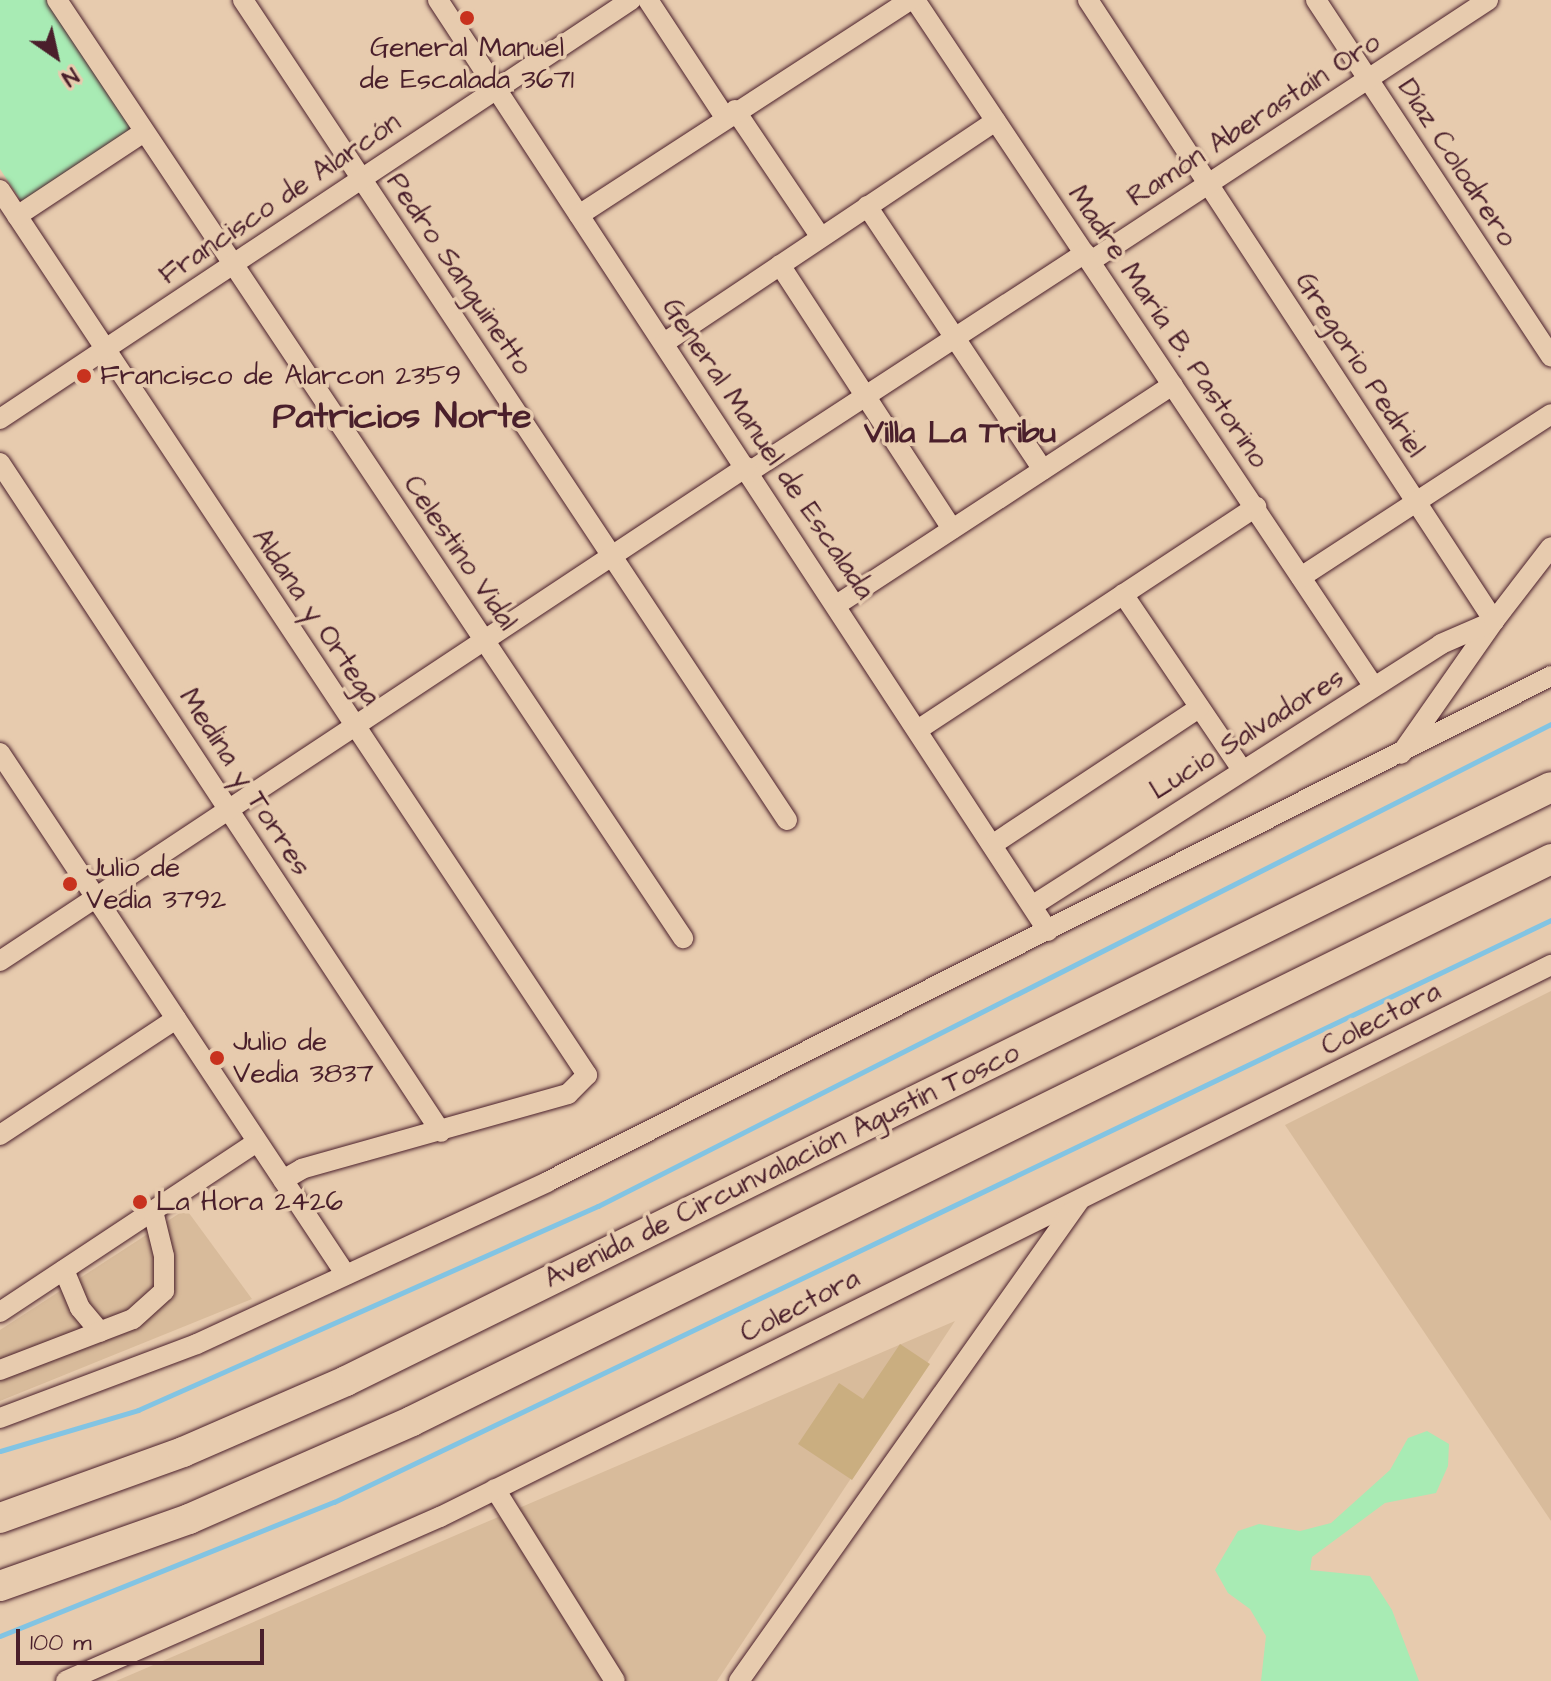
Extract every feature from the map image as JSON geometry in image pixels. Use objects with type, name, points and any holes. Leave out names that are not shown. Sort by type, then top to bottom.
[{"type":"highway","points":[[1343,888],[1551,767]]},
{"type":"highway","name":"Avenida de Circunvalación Agustín Tosco","points":[[0,1518],[210,1441],[332,1387],[1551,787]]},
{"type":"highway","points":[[0,1586],[189,1519],[412,1421],[1551,859]]},
{"type":"street","name":"Celestino Vidal","points":[[57,0],[683,938]]},
{"type":"street","name":"Pedro Sanguinetto","points":[[243,0],[787,820]]},
{"type":"street","name":"General Manuel de Escalada","points":[[438,0],[1035,904],[1048,931]]},
{"type":"street","name":"Francisco de Alarcón","points":[[0,419],[631,0]]},
{"type":"street","points":[[648,0],[820,236]]},
{"type":"street","points":[[579,215],[730,114],[912,0]]},
{"type":"street","name":"Madre María B. Pastorino","points":[[912,0],[1088,257],[1374,687]]},
{"type":"street","name":"Gregorio Pedriel","points":[[1088,0],[1494,621]]},
{"type":"street","name":"Díaz Colodrero","points":[[1316,0],[1551,357]]},
{"type":"street","name":"Ramón Aberastaín Oro","points":[[0,961],[613,556],[954,339],[1209,184],[1488,0]]},
{"type":"street","points":[[664,343],[995,121]]},
{"type":"street","points":[[17,216],[144,132]]},
{"type":"street","name":"Aldana y Ortega","points":[[0,190],[587,1075],[568,1094],[441,1132]]},
{"type":"street","points":[[867,206],[1043,470]]},
{"type":"street","points":[[780,265],[952,529]]},
{"type":"street","points":[[838,604],[1173,385]]},
{"type":"street","points":[[1301,577],[1551,414]]},
{"type":"street","name":"Medina y Torres","points":[[0,463],[441,1132]]},
{"type":"street","points":[[919,729],[1256,507]]},
{"type":"street","points":[[1398,757],[1494,621],[1551,547]]},
{"type":"street","points":[[1123,594],[1241,768]]},
{"type":"street","name":"Lucio Salvadores","points":[[1035,904],[1241,768],[1441,644],[1494,621]]},
{"type":"street","points":[[0,1418],[142,1367],[547,1182],[1398,757],[1551,676]]},
{"type":"street","points":[[995,843],[1199,708]]},
{"type":"street","points":[[0,753],[6,776],[96,898],[346,1275]]},
{"type":"street","name":"Colectora","points":[[66,1681],[495,1489],[1551,965]]},
{"type":"street","points":[[0,1135],[176,1019]]},
{"type":"street","points":[[283,1180],[302,1169],[441,1132]]},
{"type":"street","points":[[0,1312],[257,1142]]},
{"type":"street","points":[[739,1681],[1082,1198]]},
{"type":"street","points":[[0,1370],[133,1319],[164,1291],[164,1256],[153,1211]]},
{"type":"street","points":[[64,1270],[80,1308],[100,1332]]},
{"type":"street","points":[[495,1489],[615,1681]]},
{"type":"shaded area","points":[[1551,991],[1551,1521],[1285,1125]]},
{"type":"shaded area","points":[[186,1209],[252,1299],[0,1401],[0,1330]]},
{"type":"shaded area","points":[[955,1321],[717,1681],[116,1681]]},
{"type":"green space","points":[[0,0],[46,0],[135,132],[25,207],[0,169]]},
{"type":"green space","points":[[1427,1431],[1449,1444],[1448,1466],[1436,1493],[1385,1503],[1312,1557],[1310,1570],[1370,1576],[1392,1610],[1419,1681],[1261,1681],[1266,1636],[1250,1609],[1228,1593],[1215,1570],[1238,1531],[1259,1524],[1300,1531],[1331,1523],[1390,1470],[1408,1438]]},
{"type":"building","points":[[900,1344],[930,1364],[852,1480],[798,1444],[839,1383],[863,1399]]},
{"type":"waterway","points":[[0,1451],[138,1410],[598,1206],[1551,724]]},
{"type":"waterway","points":[[0,1636],[334,1502],[1551,920]]},
{"type":"place","name":"General Manuel de Escalada 3671","points":[[467,18]]},
{"type":"place","name":"Francisco de Alarcon 2359","points":[[84,376]]},
{"type":"place","name":"Julio de Vedia 3792","points":[[70,884]]},
{"type":"place","name":"Julio de Vedia 3837","points":[[217,1058]]},
{"type":"place","name":"La Hora 2426","points":[[140,1202]]},
{"type":"district","name":"Patricios Norte","points":[[402,417]]},
{"type":"district","name":"Villa La Tribu","points":[[960,433]]}]
